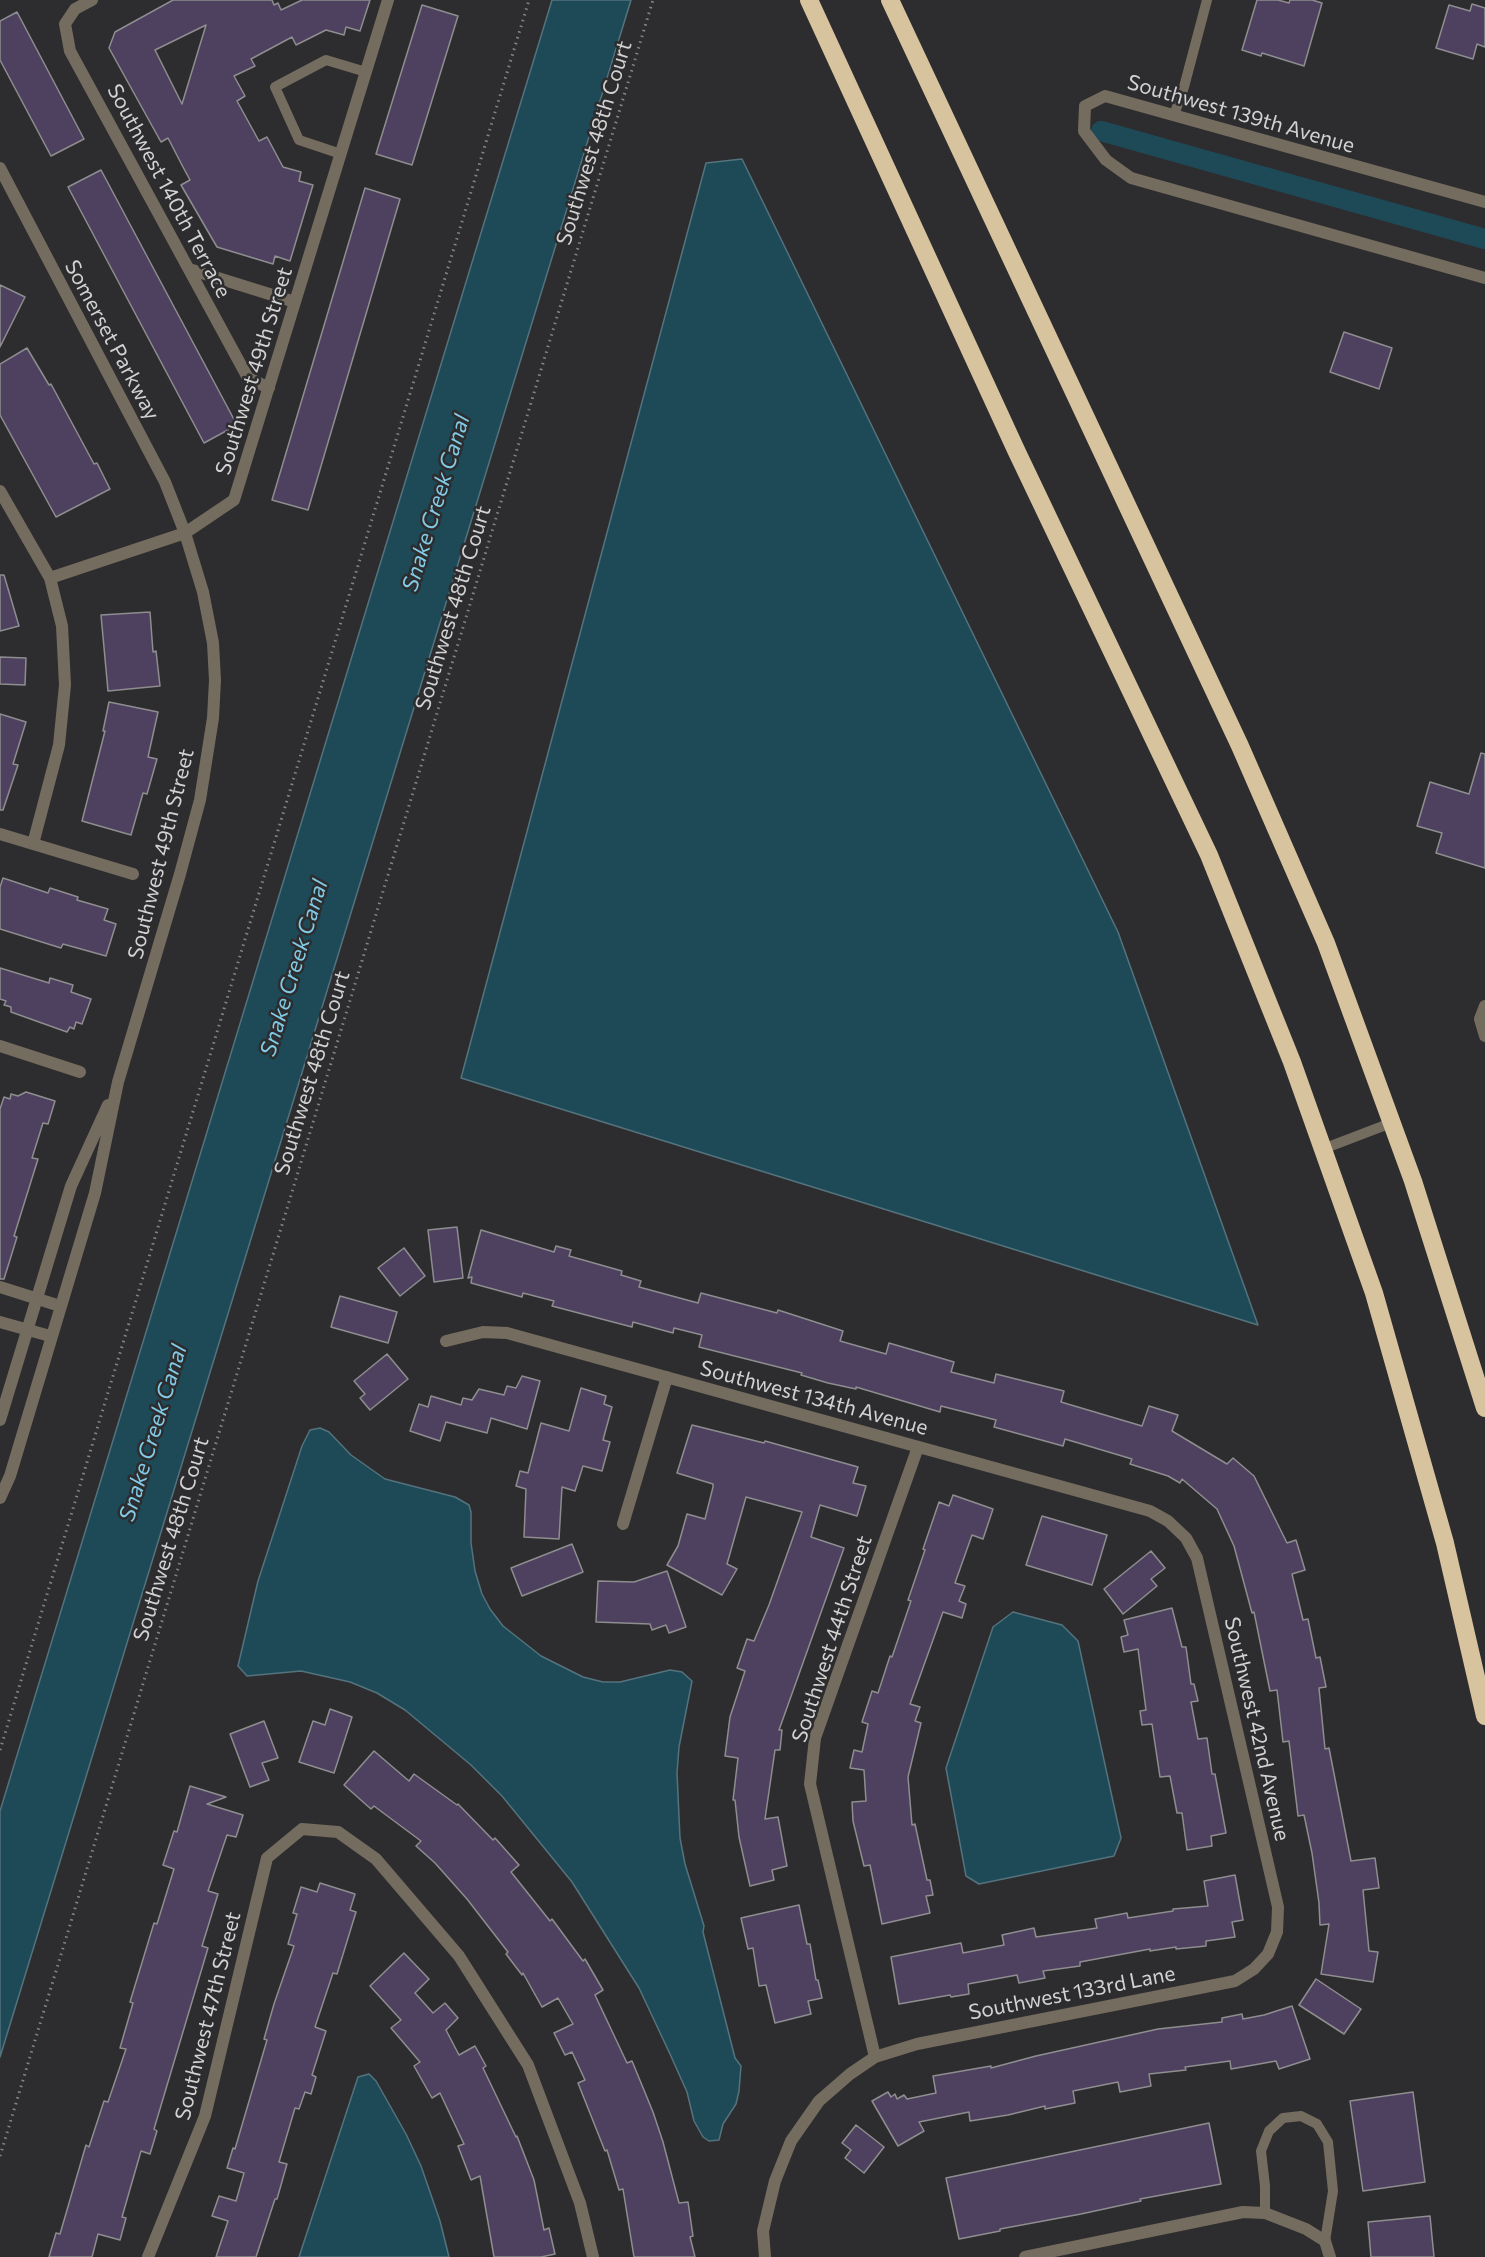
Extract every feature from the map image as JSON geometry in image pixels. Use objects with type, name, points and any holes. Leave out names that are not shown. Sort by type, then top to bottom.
[{"type":"highway","points":[[809,0],[1016,450],[1209,855],[1292,1062],[1374,1293],[1445,1543],[1485,1716]]},
{"type":"highway","points":[[890,0],[1240,746],[1326,943],[1413,1181],[1485,1408]]},
{"type":"street","points":[[73,4],[92,0]]},
{"type":"street","name":"Southwest 49th Street","points":[[0,1498],[10,1476],[50,1336],[95,1193],[118,1082],[200,800],[213,718],[213,642],[203,592],[185,533],[234,500],[388,0]]},
{"type":"street","name":"Southwest 140th Terrace","points":[[73,4],[65,24],[70,51],[248,378],[269,388]]},
{"type":"street","name":"Southwest 139th Avenue","points":[[1485,202],[1105,96],[1085,106],[1084,130],[1106,160],[1131,178],[1485,278]]},
{"type":"street","name":"Somerset Parkway","points":[[0,168],[165,483],[185,533]]},
{"type":"street","points":[[189,269],[295,302]]},
{"type":"street","points":[[0,491],[50,578],[62,626],[65,685],[59,745],[33,844]]},
{"type":"street","points":[[50,578],[185,533]]},
{"type":"street","points":[[0,834],[133,874]]},
{"type":"street","points":[[1485,1006],[1480,1019],[1485,1036]]},
{"type":"street","points":[[0,1046],[80,1072]]},
{"type":"street","name":"Southwest 49th Street","points":[[0,1420],[71,1186],[118,1082]]},
{"type":"street","points":[[0,1287],[60,1306]]},
{"type":"street","points":[[0,1322],[50,1336]]},
{"type":"street","name":"Southwest 134th Avenue","points":[[446,1341],[483,1332],[507,1334],[1150,1511],[1168,1521]]},
{"type":"street","points":[[623,1524],[667,1377]]},
{"type":"street","name":"Southwest 44th Street","points":[[875,2057],[810,1784],[815,1738],[918,1447]]},
{"type":"street","name":"Southwest 42nd Avenue","points":[[1168,1521],[1186,1538],[1197,1558],[1262,1837],[1278,1907],[1277,1932],[1268,1954]]},
{"type":"street","name":"Southwest 47th Street","points":[[148,2257],[205,2116],[267,1858],[302,1829],[338,1832],[376,1859],[459,1956],[528,2065],[580,2203],[593,2257]]},
{"type":"street","name":"Southwest 133rd Lane","points":[[765,2257],[763,2231],[775,2181],[791,2141],[819,2101],[850,2074],[875,2057],[917,2043],[1235,1981],[1254,1969],[1268,1954]]},
{"type":"street","points":[[1025,2257],[1243,2212],[1265,2213],[1288,2221],[1325,2241],[1330,2257]]},
{"type":"lane","points":[[1174,115],[1207,0]]},
{"type":"lane","points":[[341,154],[299,140],[275,87],[326,60],[366,72]]},
{"type":"lane","points":[[1323,1149],[1391,1123]]},
{"type":"lane","points":[[1265,2213],[1261,2151],[1269,2131],[1283,2118],[1301,2116],[1317,2124],[1328,2142],[1333,2191],[1325,2241]]},
{"type":"path","points":[[0,1750],[529,0]]},
{"type":"path","name":"Southwest 48th Court","points":[[0,2156],[653,0]]},
{"type":"water","name":"Snake Creek Canal","points":[[552,0],[631,0],[0,2057],[0,1811]]},
{"type":"water","points":[[742,159],[1118,932],[1258,1325],[461,1078],[706,163]]},
{"type":"water","points":[[320,1428],[329,1432],[351,1455],[385,1479],[455,1497],[469,1505],[475,1571],[482,1594],[503,1626],[541,1656],[583,1677],[603,1682],[620,1682],[670,1670],[682,1672],[692,1681],[679,1747],[677,1773],[680,1838],[685,1864],[704,1926],[703,1932],[735,2058],[741,2066],[736,2104],[723,2124],[719,2140],[709,2141],[703,2137],[694,2121],[687,2092],[639,1988],[572,1882],[502,1796],[471,1765],[405,1710],[377,1693],[350,1682],[301,1671],[247,1676],[238,1666],[258,1581],[302,1446],[310,1430]]},
{"type":"water","points":[[1013,1612],[1062,1625],[1078,1641],[1121,1838],[1114,1856],[979,1884],[966,1876],[946,1768],[993,1627]]},
{"type":"water","points":[[369,2074],[376,2081],[406,2134],[421,2166],[440,2221],[449,2257],[299,2257],[358,2077]]},
{"type":"building","points":[[173,0],[272,0],[274,5],[278,3],[281,10],[302,0],[370,0],[360,31],[346,27],[344,35],[326,30],[296,45],[292,37],[251,59],[255,66],[234,76],[245,96],[237,101],[259,141],[267,137],[283,167],[301,172],[299,181],[313,185],[290,261],[275,256],[273,264],[217,247],[181,185],[190,180],[168,138],[161,142],[109,48],[115,32]],"holes":[[[206,25],[182,104],[155,50]]]},
{"type":"building","points":[[1257,0],[1278,0],[1289,3],[1290,0],[1312,0],[1322,3],[1304,66],[1262,53],[1261,56],[1242,50]]},
{"type":"building","points":[[1472,4],[1485,8],[1485,47],[1477,44],[1473,59],[1436,48],[1449,5],[1470,11]]},
{"type":"building","points":[[422,5],[458,16],[412,165],[376,154]]},
{"type":"building","points":[[17,12],[84,139],[51,156],[0,60],[0,21]]},
{"type":"building","points":[[101,170],[237,425],[204,443],[68,187]]},
{"type":"building","points":[[365,188],[400,199],[308,510],[272,500]]},
{"type":"building","points":[[0,285],[25,297],[0,347]]},
{"type":"building","points":[[1344,332],[1392,348],[1379,389],[1330,372]]},
{"type":"building","points":[[27,348],[49,385],[51,384],[110,489],[56,517],[0,415],[0,364]]},
{"type":"building","points":[[0,575],[4,575],[19,626],[0,631]]},
{"type":"building","points":[[150,612],[153,652],[156,651],[160,686],[108,691],[101,615]]},
{"type":"building","points":[[0,657],[26,658],[25,685],[0,684]]},
{"type":"building","points":[[109,702],[158,712],[148,757],[157,759],[147,794],[143,793],[131,835],[82,821],[105,731],[103,731]]},
{"type":"building","points":[[0,714],[26,722],[13,764],[18,765],[3,810],[0,810]]},
{"type":"building","points":[[1481,753],[1485,754],[1485,868],[1436,853],[1442,833],[1417,826],[1430,782],[1469,794]]},
{"type":"building","points":[[3,878],[48,893],[50,888],[78,897],[77,900],[108,909],[104,920],[116,924],[106,956],[63,944],[61,948],[0,929],[0,887]]},
{"type":"building","points":[[0,968],[49,983],[50,978],[73,985],[71,992],[91,999],[82,1024],[76,1022],[74,1029],[70,1027],[67,1032],[11,1012],[11,1007],[4,1005],[6,1001],[0,999]]},
{"type":"building","points":[[26,1092],[55,1101],[48,1124],[43,1123],[32,1158],[38,1159],[14,1236],[17,1237],[4,1279],[0,1279],[0,1109],[4,1097],[10,1099],[11,1094],[18,1096]]},
{"type":"building","points":[[457,1227],[463,1278],[434,1282],[428,1230]]},
{"type":"building","points":[[481,1230],[554,1252],[556,1246],[571,1250],[569,1256],[622,1271],[621,1275],[641,1281],[639,1287],[698,1303],[701,1293],[777,1313],[778,1310],[843,1331],[840,1341],[886,1354],[889,1343],[954,1362],[951,1372],[994,1383],[996,1374],[1064,1391],[1061,1402],[1142,1426],[1149,1406],[1178,1415],[1172,1431],[1227,1464],[1233,1458],[1254,1476],[1287,1543],[1296,1540],[1305,1570],[1292,1574],[1303,1620],[1308,1619],[1316,1658],[1320,1657],[1326,1687],[1319,1688],[1325,1749],[1329,1748],[1351,1861],[1375,1858],[1379,1888],[1363,1890],[1369,1951],[1378,1952],[1373,1982],[1321,1974],[1329,1924],[1320,1925],[1312,1853],[1304,1815],[1298,1816],[1289,1741],[1283,1742],[1277,1690],[1270,1691],[1254,1612],[1252,1613],[1234,1546],[1217,1509],[1182,1479],[1180,1483],[1168,1476],[1130,1464],[1132,1459],[1065,1439],[1063,1446],[994,1427],[996,1420],[941,1406],[940,1412],[856,1387],[856,1389],[828,1383],[801,1375],[802,1373],[699,1347],[702,1335],[674,1328],[673,1333],[633,1322],[632,1327],[552,1306],[554,1301],[523,1293],[522,1297],[471,1283],[472,1277],[468,1278]]},
{"type":"building","points":[[404,1248],[425,1276],[400,1296],[378,1268]]},
{"type":"building","points":[[340,1296],[397,1312],[388,1343],[331,1327]]},
{"type":"building","points":[[387,1354],[408,1379],[370,1410],[360,1398],[365,1394],[354,1381]]},
{"type":"building","points":[[522,1376],[540,1381],[527,1429],[491,1418],[487,1433],[446,1422],[440,1441],[410,1431],[419,1404],[428,1407],[431,1396],[461,1405],[463,1398],[472,1400],[479,1389],[504,1395],[507,1386],[516,1388]]},
{"type":"building","points":[[581,1388],[606,1396],[604,1404],[612,1407],[603,1440],[610,1442],[602,1471],[583,1466],[575,1491],[562,1487],[559,1539],[524,1537],[526,1489],[516,1486],[520,1471],[528,1473],[541,1423],[569,1431]]},
{"type":"building","points":[[692,1425],[764,1443],[765,1441],[858,1467],[853,1483],[866,1486],[857,1516],[820,1505],[811,1537],[844,1548],[779,1730],[782,1730],[780,1750],[775,1750],[765,1819],[778,1817],[787,1866],[772,1870],[774,1880],[750,1886],[739,1837],[735,1800],[733,1800],[738,1758],[725,1756],[730,1717],[745,1671],[737,1668],[747,1639],[754,1641],[802,1512],[746,1497],[727,1564],[737,1569],[722,1595],[667,1565],[678,1546],[687,1514],[705,1519],[713,1487],[713,1484],[677,1473]]},
{"type":"building","points":[[953,1495],[993,1509],[983,1539],[972,1535],[955,1583],[965,1586],[959,1601],[966,1604],[962,1618],[943,1612],[910,1704],[920,1707],[915,1721],[921,1723],[908,1777],[912,1825],[915,1824],[927,1880],[930,1880],[933,1895],[926,1896],[930,1913],[882,1924],[870,1865],[864,1866],[853,1821],[852,1802],[866,1801],[864,1770],[850,1768],[854,1750],[862,1752],[868,1724],[862,1722],[872,1691],[878,1693],[890,1656],[892,1657],[911,1601],[908,1600],[939,1502],[949,1506]]},
{"type":"building","points":[[1042,1516],[1107,1535],[1092,1585],[1026,1565]]},
{"type":"building","points":[[572,1544],[583,1572],[522,1596],[511,1568]]},
{"type":"building","points":[[1151,1551],[1165,1568],[1151,1579],[1157,1586],[1123,1614],[1104,1589]]},
{"type":"building","points":[[667,1571],[686,1627],[669,1633],[666,1625],[652,1630],[650,1624],[596,1622],[598,1581],[634,1582]]},
{"type":"building","points":[[1172,1608],[1182,1647],[1186,1647],[1191,1684],[1194,1684],[1198,1701],[1191,1702],[1198,1739],[1207,1738],[1212,1774],[1215,1774],[1226,1833],[1211,1836],[1212,1846],[1187,1850],[1182,1813],[1177,1813],[1170,1776],[1160,1777],[1152,1724],[1142,1725],[1140,1711],[1146,1710],[1138,1649],[1124,1652],[1121,1637],[1128,1635],[1124,1620]]},
{"type":"building","points":[[330,1709],[352,1717],[334,1773],[299,1762],[313,1721],[325,1725]]},
{"type":"building","points":[[264,1721],[278,1758],[262,1763],[269,1780],[250,1787],[230,1734]]},
{"type":"building","points":[[374,1751],[409,1781],[414,1774],[458,1804],[493,1840],[495,1838],[519,1865],[511,1872],[550,1921],[552,1919],[583,1961],[585,1959],[603,1990],[595,1995],[627,2063],[632,2061],[653,2112],[679,2203],[688,2202],[693,2236],[690,2237],[695,2257],[634,2257],[623,2189],[619,2190],[607,2150],[605,2151],[578,2083],[585,2080],[572,2052],[565,2055],[554,2033],[573,2024],[558,1998],[542,2007],[523,1973],[522,1975],[506,1954],[508,1952],[467,1899],[435,1863],[416,1846],[421,1841],[374,1806],[371,1809],[344,1785]]},
{"type":"building","points":[[190,1786],[226,1797],[207,1804],[243,1815],[236,1837],[227,1835],[208,1891],[218,1894],[202,1946],[208,1948],[154,2129],[157,2131],[150,2154],[141,2151],[122,2217],[126,2218],[120,2240],[98,2234],[92,2257],[49,2257],[56,2233],[60,2234],[86,2145],[89,2147],[104,2101],[108,2102],[126,2049],[120,2048],[133,2003],[130,2002],[154,1923],[157,1924],[174,1869],[163,1865],[174,1831],[177,1832]]},
{"type":"building","points":[[1235,1875],[1243,1920],[1232,1922],[1235,1937],[1206,1941],[1206,1946],[1150,1951],[1150,1949],[1080,1962],[1080,1966],[1043,1971],[1045,1978],[1019,1983],[1017,1975],[968,1984],[969,1994],[899,2004],[891,1957],[961,1943],[963,1953],[1004,1945],[1002,1935],[1034,1928],[1036,1937],[1097,1928],[1095,1919],[1127,1913],[1128,1918],[1173,1911],[1173,1909],[1208,1906],[1204,1881]]},
{"type":"building","points":[[320,1883],[355,1894],[350,1910],[356,1912],[337,1974],[333,1973],[315,2027],[326,2031],[312,2075],[316,2077],[311,2094],[305,2092],[299,2109],[295,2108],[279,2162],[287,2164],[256,2257],[216,2257],[228,2221],[212,2216],[219,2196],[236,2201],[244,2173],[227,2168],[233,2148],[235,2149],[267,2040],[264,2039],[274,2004],[294,1946],[288,1944],[297,1914],[293,1913],[301,1887],[317,1892]]},
{"type":"building","points":[[799,1905],[822,1998],[808,2001],[811,2014],[775,2023],[766,1985],[759,1986],[753,1948],[748,1949],[741,1918]]},
{"type":"building","points":[[404,1953],[429,1979],[415,1993],[433,2013],[445,2003],[458,2018],[446,2030],[459,2055],[475,2046],[486,2066],[483,2068],[517,2136],[534,2180],[544,2230],[549,2228],[555,2254],[541,2257],[494,2257],[480,2176],[471,2180],[458,2146],[464,2144],[440,2093],[432,2098],[414,2066],[420,2062],[391,2028],[401,2020],[370,1986]]},
{"type":"building","points":[[1316,1979],[1361,2009],[1344,2034],[1299,2005]]},
{"type":"building","points":[[1292,2006],[1310,2059],[1279,2069],[1276,2061],[1231,2069],[1230,2061],[1185,2067],[1186,2070],[1149,2074],[1151,2086],[1120,2092],[1118,2082],[1073,2091],[1075,2103],[1045,2109],[1045,2106],[970,2121],[969,2112],[919,2122],[924,2131],[898,2146],[872,2101],[888,2092],[891,2097],[895,2094],[897,2099],[904,2095],[907,2099],[936,2093],[933,2076],[991,2066],[991,2068],[1158,2029],[1222,2022],[1222,2018],[1242,2014],[1243,2019],[1264,2015]]},
{"type":"building","points":[[1413,2092],[1425,2182],[1363,2191],[1350,2101]]},
{"type":"building","points":[[1209,2123],[1221,2184],[1140,2199],[1141,2201],[959,2239],[946,2178]]},
{"type":"building","points":[[856,2125],[884,2147],[864,2173],[845,2158],[851,2150],[842,2143]]},
{"type":"building","points":[[1430,2216],[1434,2257],[1371,2257],[1368,2222]]},
{"type":"waterway","points":[[1101,131],[1485,239]]}]
